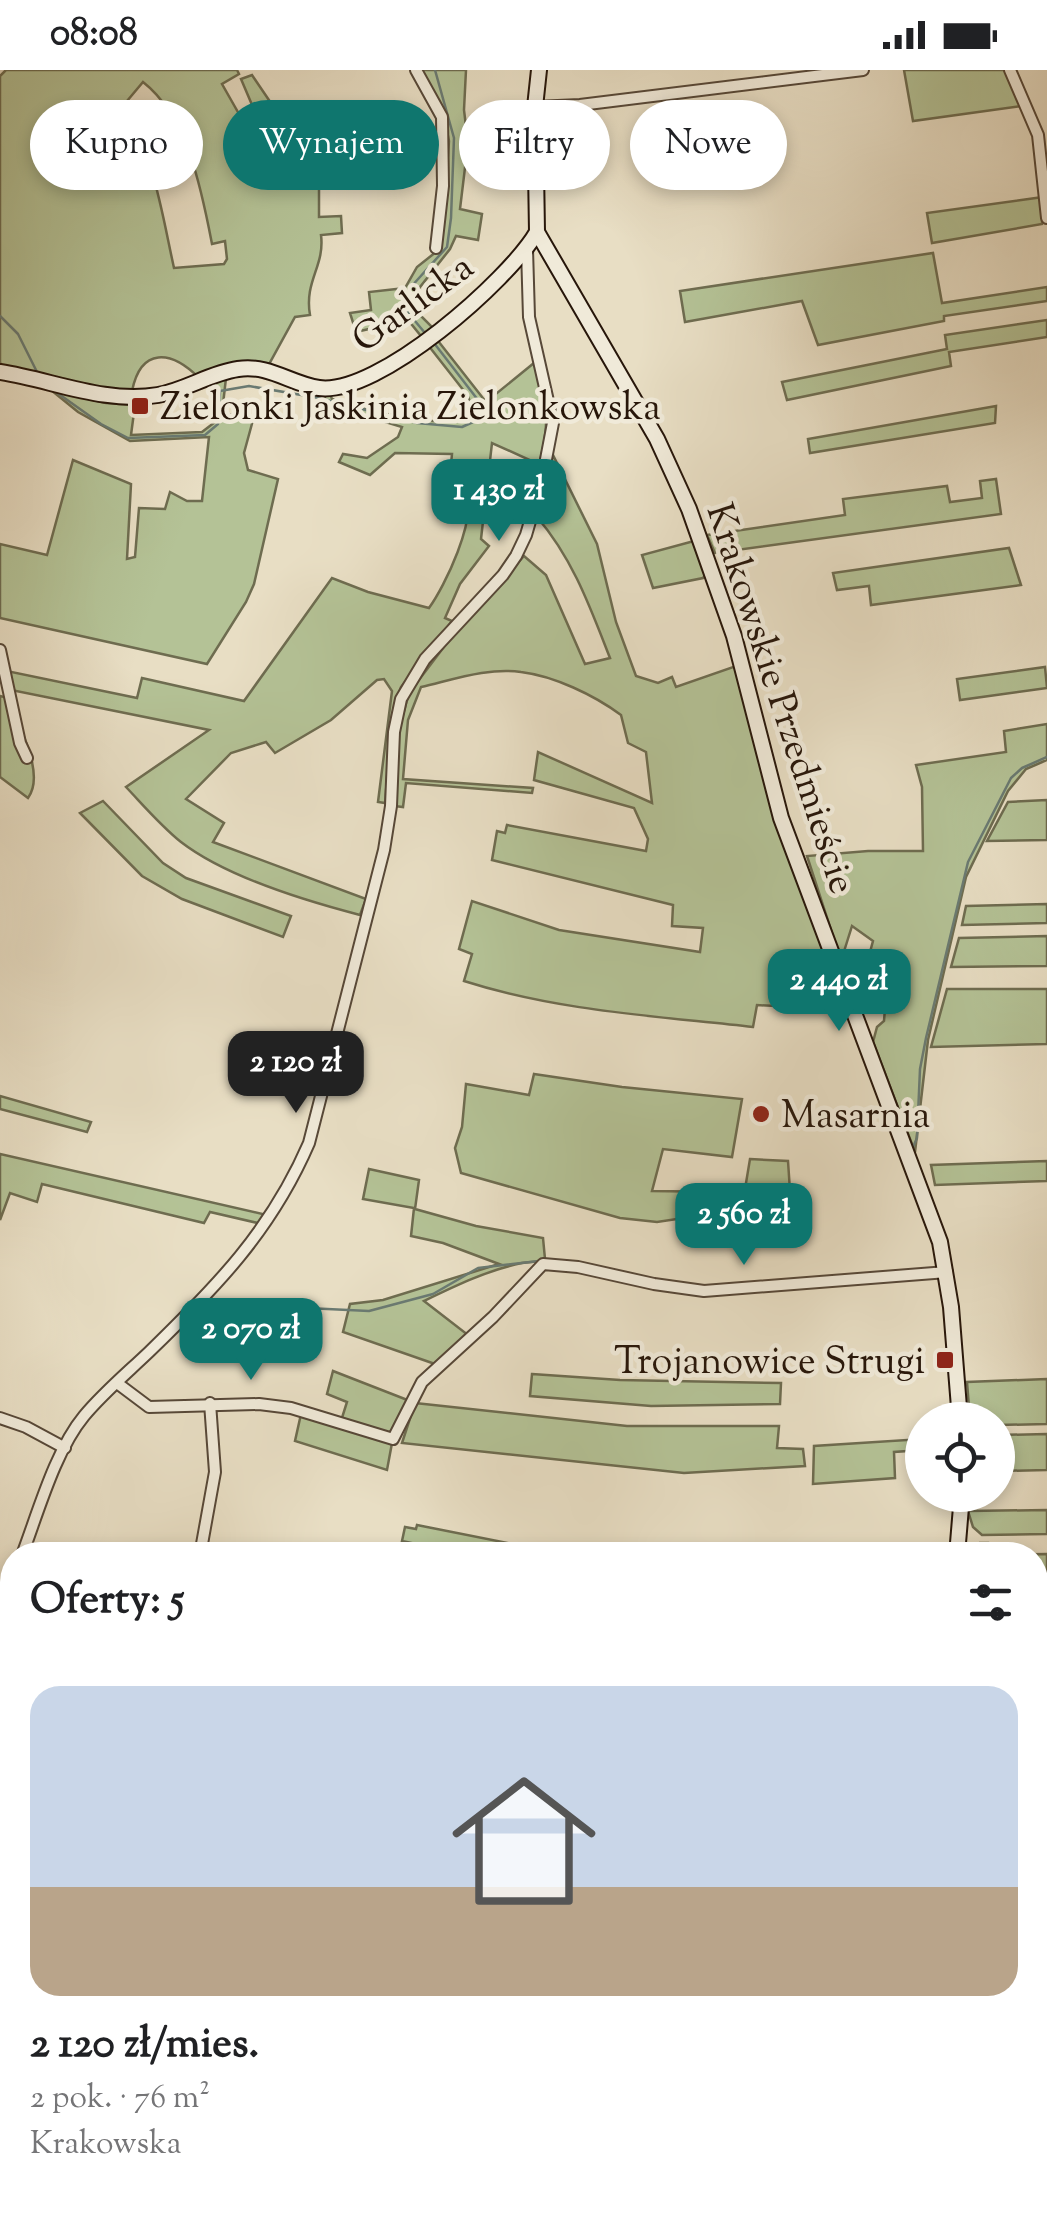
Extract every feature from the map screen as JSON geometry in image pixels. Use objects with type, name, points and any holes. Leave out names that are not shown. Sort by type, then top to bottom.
[{"type":"main road","name":"Krakowskie Przedmieście","points":[[536,100],[539,70]]},
{"type":"main road","name":"Krakowskie Przedmieście","points":[[537,190],[538,232],[657,439],[709,560],[741,660],[781,818],[932,1219],[946,1272],[958,1402]]},
{"type":"main road","name":"Garlicka","points":[[7,373],[72,388],[140,397],[170,392],[239,368],[272,370],[320,388],[356,382],[378,372],[476,304],[538,232]]},
{"type":"main road","points":[[957,1542],[960,1512]]},
{"type":"street","points":[[416,70],[442,118],[443,186],[436,248]]},
{"type":"street","points":[[610,100],[863,70]]},
{"type":"street","points":[[1010,70],[1038,135],[1047,218]]},
{"type":"street","points":[[27,1542],[65,1448],[81,1419],[224,1277],[270,1218],[309,1143],[391,806],[394,732],[401,699],[410,680],[444,637],[503,575],[526,536],[542,480],[552,422],[528,317],[527,249]]},
{"type":"street","points":[[0,650],[20,744],[27,758]]},
{"type":"street","points":[[117,1384],[149,1406],[252,1403],[291,1408],[393,1439],[422,1382],[493,1317],[543,1264],[704,1291],[946,1272]]},
{"type":"street","points":[[202,1542],[215,1472],[210,1403]]},
{"type":"street","points":[[0,1418],[65,1448]]},
{"type":"green space","points":[[6,70],[237,70],[239,74],[222,84],[231,100],[223,100],[223,190],[319,190],[319,217],[341,216],[342,233],[321,235],[310,315],[295,317],[268,366],[199,378],[178,362],[158,357],[142,366],[132,391],[112,391],[0,363],[0,76]]},
{"type":"green space","points":[[419,70],[466,70],[464,100],[459,100],[460,209],[482,214],[478,240],[456,236],[413,296],[414,309],[433,328],[421,336],[408,320],[356,332],[350,313],[371,310],[369,292],[405,288],[417,267],[441,248],[449,141],[439,100],[435,100]]},
{"type":"green space","points":[[904,70],[1006,70],[1022,106],[913,121]]},
{"type":"green space","points":[[252,75],[269,100],[250,100],[241,79]]},
{"type":"green space","points":[[1043,197],[1042,224],[932,243],[927,213]]},
{"type":"green space","points":[[933,253],[942,303],[1047,287],[1047,301],[944,316],[944,321],[818,345],[802,301],[685,322],[680,291]]},
{"type":"green space","points":[[1047,320],[1047,337],[949,352],[951,366],[787,400],[782,382],[947,349],[945,335]]},
{"type":"green space","points":[[435,337],[486,402],[534,363],[545,406],[546,429],[537,472],[532,471],[534,462],[492,443],[481,539],[489,546],[460,584],[445,618],[452,621],[401,687],[392,715],[385,803],[378,802],[392,691],[384,679],[377,680],[331,720],[275,753],[266,742],[231,753],[186,799],[224,823],[213,842],[366,899],[360,915],[291,895],[220,866],[174,836],[126,787],[209,730],[11,690],[7,671],[137,698],[142,678],[244,701],[332,578],[429,608],[451,569],[467,519],[466,493],[450,474],[452,454],[395,453],[370,475],[339,462],[343,454],[367,458],[398,437],[402,427],[326,404],[324,393],[329,392],[332,399],[421,420],[457,420],[474,415],[468,396],[428,345]]},
{"type":"green space","points":[[226,378],[222,413],[253,420],[244,453],[248,470],[278,479],[254,584],[207,664],[0,618],[0,544],[47,555],[73,460],[131,484],[127,559],[135,557],[139,508],[165,509],[170,492],[187,501],[202,501],[209,437],[130,441],[78,412],[51,390],[106,403],[135,405],[131,435],[202,432],[215,422],[218,396],[210,385]]},
{"type":"green space","points":[[996,406],[995,423],[810,453],[808,439]]},
{"type":"green space","points":[[553,455],[597,544],[616,622],[636,676],[658,683],[672,677],[676,687],[736,666],[847,1010],[757,1005],[753,1027],[571,1006],[464,981],[472,954],[459,949],[472,901],[559,930],[700,952],[703,928],[672,926],[673,905],[492,860],[497,831],[505,833],[507,825],[646,851],[648,839],[634,808],[534,780],[538,752],[652,803],[646,752],[628,743],[621,715],[586,694],[534,674],[509,671],[421,687],[408,720],[403,779],[533,788],[532,793],[406,783],[403,807],[394,806],[398,733],[409,693],[456,631],[524,556],[546,575],[585,664],[610,658],[571,567],[537,517]]},
{"type":"green space","points":[[996,479],[1001,514],[715,553],[707,535],[845,515],[843,499],[947,486],[950,502],[982,498],[980,481]]},
{"type":"green space","points":[[694,541],[708,571],[703,578],[653,588],[642,555]]},
{"type":"green space","points":[[1009,548],[1021,585],[871,605],[869,586],[837,590],[833,573]]},
{"type":"green space","points":[[1045,667],[1047,688],[960,700],[957,679]]},
{"type":"green space","points":[[0,696],[8,698],[32,763],[33,788],[28,798],[0,777]]},
{"type":"green space","points":[[1047,724],[1047,760],[1026,769],[1008,791],[966,877],[928,1040],[915,1152],[873,1042],[877,1027],[884,1021],[885,1008],[858,996],[873,941],[852,926],[841,961],[807,856],[923,851],[922,787],[916,765],[1006,752],[1004,731]]},
{"type":"green space","points":[[1047,800],[1047,840],[987,841],[1008,802]]},
{"type":"green space","points":[[103,801],[163,863],[186,878],[291,916],[283,937],[182,899],[142,876],[80,813]]},
{"type":"green space","points":[[1047,904],[1047,923],[962,925],[966,906]]},
{"type":"green space","points":[[1047,936],[1047,966],[951,967],[959,938]]},
{"type":"green space","points":[[947,989],[1047,989],[1047,1044],[931,1047]]},
{"type":"green space","points":[[534,1074],[742,1099],[732,1157],[663,1149],[652,1191],[726,1192],[724,1212],[657,1222],[620,1218],[461,1173],[455,1148],[462,1127],[466,1084],[529,1095]]},
{"type":"green space","points":[[0,1096],[91,1122],[87,1132],[0,1109]]},
{"type":"green space","points":[[0,1154],[267,1215],[262,1224],[210,1212],[204,1223],[42,1184],[37,1202],[10,1193],[0,1220]]},
{"type":"green space","points":[[750,1159],[788,1161],[791,1206],[742,1207]]},
{"type":"green space","points":[[1047,1161],[1047,1181],[935,1185],[931,1165]]},
{"type":"green space","points":[[369,1169],[419,1180],[415,1209],[476,1226],[543,1238],[545,1259],[497,1270],[424,1301],[468,1335],[435,1364],[343,1332],[350,1304],[383,1300],[499,1264],[443,1243],[411,1236],[414,1208],[363,1199]]},
{"type":"green space","points":[[333,1371],[410,1401],[395,1433],[389,1436],[341,1421],[347,1402],[327,1394]]},
{"type":"green space","points":[[532,1374],[781,1383],[780,1404],[651,1406],[530,1396]]},
{"type":"green space","points":[[1047,1379],[1047,1424],[1015,1425],[1015,1402],[969,1402],[967,1382]]},
{"type":"green space","points":[[415,1403],[627,1426],[779,1426],[777,1448],[803,1449],[805,1466],[684,1473],[402,1443]]},
{"type":"green space","points":[[301,1414],[392,1443],[387,1470],[295,1441]]},
{"type":"green space","points":[[1047,1434],[1047,1470],[1015,1471],[1015,1435]]},
{"type":"green space","points":[[905,1440],[905,1451],[894,1452],[895,1478],[813,1484],[814,1446]]},
{"type":"green space","points":[[1047,1510],[1047,1534],[982,1535],[973,1527],[968,1512],[1015,1512]]},
{"type":"green space","points":[[417,1525],[502,1542],[402,1541],[405,1527],[416,1529]]},
{"type":"waterway","points":[[425,333],[405,309],[410,288],[447,247],[451,218],[454,138],[435,70]]},
{"type":"waterway","points":[[0,316],[18,334],[37,372]]},
{"type":"waterway","points":[[56,392],[128,438],[205,435],[218,424],[220,391],[249,386],[319,398],[417,423],[462,427],[482,418],[478,400],[434,343]]},
{"type":"waterway","points":[[913,1147],[917,1138],[920,1069],[968,862],[1011,778],[1022,768],[1047,757]]},
{"type":"waterway","points":[[223,1324],[242,1305],[369,1311],[433,1294],[478,1268],[539,1261]]},
{"type":"place","name":"Zielonki Jaskinia Zielonkowska","points":[[140,406]]},
{"type":"place","name":"Masarnia","points":[[761,1114]]},
{"type":"place","name":"Trojanowice Strugi","points":[[945,1360]]}]
